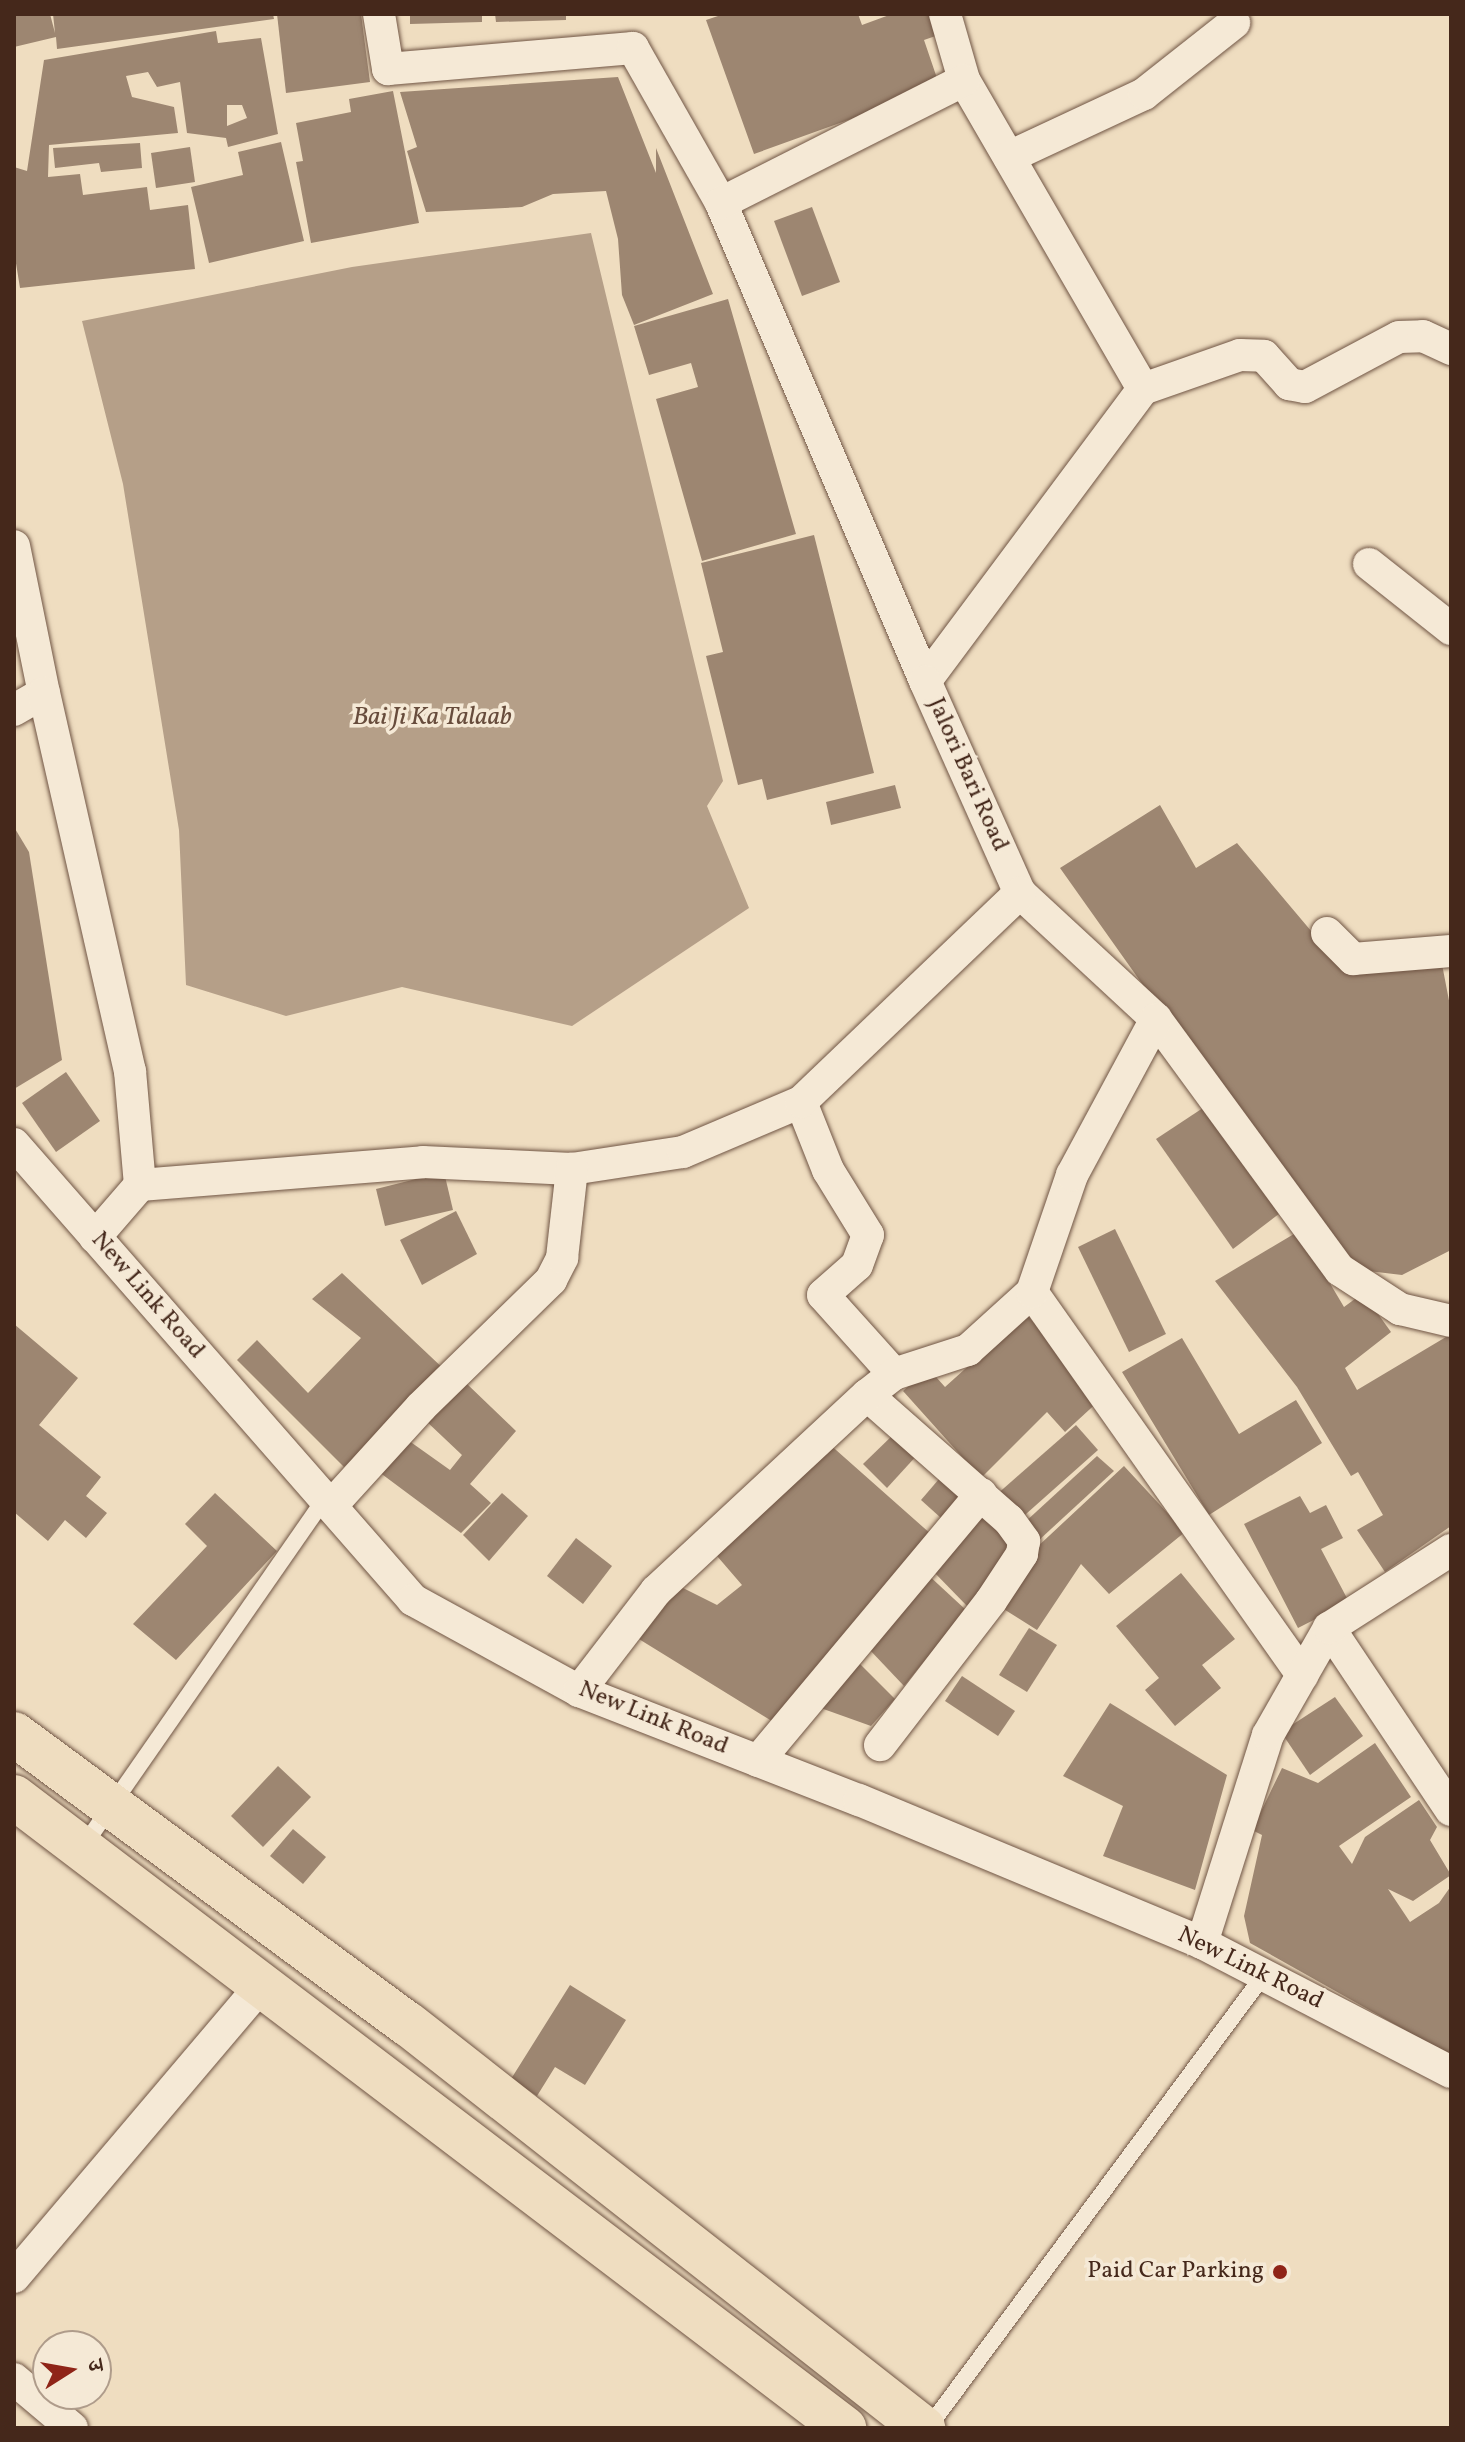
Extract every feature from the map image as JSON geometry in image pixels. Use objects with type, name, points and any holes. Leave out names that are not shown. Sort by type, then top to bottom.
[{"type":"main road","points":[[14,1734],[408,2024],[925,2428]]},
{"type":"main road","points":[[14,1797],[844,2428]]},
{"type":"street","points":[[379,14],[379,75],[633,48],[721,203],[925,681]]},
{"type":"street","points":[[945,14],[964,80],[1143,389],[1240,355],[1264,356],[1289,384],[1305,387],[1399,337],[1423,336],[1451,349]]},
{"type":"street","points":[[1009,157],[1144,94],[1234,23]]},
{"type":"street","points":[[721,203],[964,80]]},
{"type":"street","name":"Jalori Bari Road","points":[[1143,389],[925,681],[1020,893],[1156,1019],[1340,1270],[1400,1309],[1451,1321]]},
{"type":"street","points":[[14,546],[44,693],[130,1071],[140,1185]]},
{"type":"street","points":[[1369,564],[1451,629]]},
{"type":"street","points":[[14,710],[44,693]]},
{"type":"street","points":[[95,1237],[140,1185],[423,1162],[572,1169],[683,1152],[801,1102],[1020,893]]},
{"type":"street","points":[[1327,933],[1353,959],[1451,951]]},
{"type":"street","points":[[579,1691],[656,1591],[867,1395],[894,1374],[968,1350],[1032,1292],[1072,1175],[1156,1019]]},
{"type":"street","points":[[801,1102],[828,1170],[868,1235],[857,1265],[823,1295],[894,1374]]},
{"type":"street","name":"New Link Road","points":[[14,1144],[413,1600],[579,1691],[758,1761],[1266,1972],[1451,2072]]},
{"type":"street","points":[[328,1502],[551,1280],[562,1258],[572,1169]]},
{"type":"street","points":[[1032,1292],[1302,1675]]},
{"type":"street","points":[[867,1395],[1021,1531],[1022,1554],[880,1745]]},
{"type":"street","points":[[758,1761],[981,1494]]},
{"type":"street","points":[[1202,1943],[1268,1735],[1329,1628],[1451,1550]]},
{"type":"street","points":[[1329,1628],[1451,1810]]},
{"type":"street","points":[[14,2277],[261,1986]]},
{"type":"street","points":[[14,2379],[72,2428]]},
{"type":"lane","points":[[82,1848],[110,1803],[328,1502]]},
{"type":"lane","points":[[925,2428],[1266,1972]]},
{"type":"water","name":"Bai Ji Ka Talaab","points":[[591,233],[723,781],[707,806],[749,908],[572,1026],[402,987],[286,1016],[186,985],[179,830],[123,484],[82,321],[352,267]]},
{"type":"building","points":[[14,14],[50,14],[55,33],[53,14],[273,14],[274,19],[57,49],[56,37],[14,47]]},
{"type":"building","points":[[277,14],[361,14],[370,82],[286,93]]},
{"type":"building","points":[[410,14],[482,14],[482,22],[410,24]]},
{"type":"building","points":[[495,14],[566,14],[566,20],[496,22]]},
{"type":"building","points":[[724,14],[858,14],[862,25],[892,14],[941,14],[947,32],[924,40],[940,87],[754,154],[706,20]]},
{"type":"building","points":[[216,31],[218,43],[261,38],[278,134],[228,147],[226,138],[187,133],[180,82],[157,87],[148,72],[126,76],[132,97],[174,107],[178,133],[49,145],[48,177],[80,174],[83,195],[147,187],[150,210],[188,205],[195,269],[20,288],[14,251],[14,167],[27,171],[44,60]],"holes":[[[227,105],[242,105],[247,118],[227,126]]]},
{"type":"building","points":[[618,77],[656,173],[656,148],[713,294],[634,325],[622,295],[618,239],[606,191],[553,194],[522,207],[426,212],[407,151],[417,147],[400,92]]},
{"type":"building","points":[[393,91],[419,223],[311,243],[296,162],[303,161],[296,123],[351,112],[349,99]]},
{"type":"building","points":[[281,142],[304,241],[209,263],[191,187],[243,175],[238,152]]},
{"type":"building","points":[[140,143],[142,168],[101,172],[99,163],[55,168],[53,148]]},
{"type":"building","points":[[190,147],[195,182],[156,188],[151,153]]},
{"type":"building","points":[[812,207],[840,282],[802,296],[774,221]]},
{"type":"building","points":[[728,299],[796,534],[702,561],[656,399],[698,387],[691,363],[649,375],[634,326]]},
{"type":"building","points":[[814,535],[874,773],[767,800],[762,779],[738,785],[706,656],[723,652],[701,563]]},
{"type":"building","points":[[895,785],[901,808],[831,825],[826,802]]},
{"type":"building","points":[[1160,805],[1196,868],[1237,843],[1344,970],[1441,959],[1451,1011],[1451,1250],[1402,1275],[1360,1270],[1277,1174],[1060,868]]},
{"type":"building","points":[[14,827],[29,852],[62,1060],[14,1089]]},
{"type":"building","points":[[66,1072],[100,1121],[56,1152],[22,1103]]},
{"type":"building","points":[[1209,1104],[1284,1210],[1233,1249],[1156,1139]]},
{"type":"building","points":[[444,1172],[453,1210],[385,1226],[376,1189]]},
{"type":"building","points":[[456,1211],[477,1254],[422,1285],[400,1240]]},
{"type":"building","points":[[1115,1229],[1166,1334],[1129,1352],[1078,1247]]},
{"type":"building","points":[[1299,1231],[1344,1307],[1363,1293],[1391,1332],[1345,1368],[1357,1390],[1451,1334],[1451,1526],[1385,1572],[1357,1530],[1383,1515],[1358,1472],[1351,1476],[1297,1387],[1215,1281]]},
{"type":"building","points":[[342,1273],[447,1372],[344,1467],[237,1360],[257,1340],[308,1393],[361,1338],[312,1299]]},
{"type":"building","points":[[1026,1314],[1102,1398],[1065,1432],[1047,1412],[981,1478],[903,1391],[928,1368],[945,1387]]},
{"type":"building","points":[[14,1324],[78,1378],[39,1425],[101,1477],[86,1496],[107,1513],[86,1538],[65,1520],[48,1541],[14,1512]]},
{"type":"building","points":[[1182,1338],[1239,1434],[1296,1400],[1322,1443],[1209,1515],[1122,1372]]},
{"type":"building","points":[[466,1383],[516,1431],[470,1484],[491,1503],[461,1533],[379,1472],[405,1438],[450,1470],[462,1455],[425,1420]]},
{"type":"building","points":[[1076,1425],[1098,1450],[1017,1522],[995,1496]]},
{"type":"building","points":[[897,1431],[919,1453],[887,1488],[863,1464]]},
{"type":"building","points":[[827,1442],[932,1535],[775,1723],[634,1636],[679,1586],[717,1605],[742,1585],[717,1556]]},
{"type":"building","points":[[1097,1456],[1114,1471],[1038,1541],[1024,1523]]},
{"type":"building","points":[[1124,1466],[1185,1532],[1109,1594],[1081,1564],[1037,1630],[1002,1608],[1035,1549]]},
{"type":"building","points":[[945,1472],[965,1491],[941,1518],[921,1500]]},
{"type":"building","points":[[215,1493],[277,1551],[176,1660],[133,1624],[207,1546],[185,1524]]},
{"type":"building","points":[[502,1493],[528,1516],[489,1561],[463,1535]]},
{"type":"building","points":[[1300,1496],[1310,1513],[1326,1505],[1343,1538],[1321,1549],[1349,1602],[1298,1628],[1244,1524]]},
{"type":"building","points":[[979,1504],[1020,1547],[968,1607],[930,1568]]},
{"type":"building","points":[[576,1538],[612,1566],[583,1604],[547,1576]]},
{"type":"building","points":[[926,1573],[966,1610],[904,1686],[868,1648]]},
{"type":"building","points":[[1181,1573],[1235,1639],[1202,1665],[1221,1688],[1175,1726],[1145,1690],[1159,1678],[1116,1626]]},
{"type":"building","points":[[1029,1628],[1057,1645],[1027,1692],[999,1675]]},
{"type":"building","points":[[856,1660],[895,1699],[871,1726],[815,1706]]},
{"type":"building","points":[[962,1676],[1015,1711],[998,1736],[945,1701]]},
{"type":"building","points":[[1335,1697],[1363,1736],[1310,1775],[1281,1732]]},
{"type":"building","points":[[1110,1703],[1227,1775],[1195,1890],[1103,1856],[1123,1806],[1063,1776]]},
{"type":"building","points":[[1375,1743],[1411,1797],[1339,1846],[1352,1864],[1365,1837],[1419,1800],[1437,1827],[1430,1840],[1451,1875],[1413,1901],[1388,1889],[1410,1922],[1439,1903],[1451,1886],[1451,2056],[1250,1943],[1244,1916],[1262,1835],[1252,1830],[1282,1768],[1318,1783]]},
{"type":"building","points":[[278,1766],[311,1797],[263,1847],[231,1816]]},
{"type":"building","points":[[293,1829],[326,1857],[303,1884],[270,1856]]},
{"type":"building","points":[[570,1985],[626,2020],[585,2085],[555,2067],[537,2096],[511,2079]]},
{"type":"place","name":"Paid Car Parking","points":[[1280,2272]]}]
